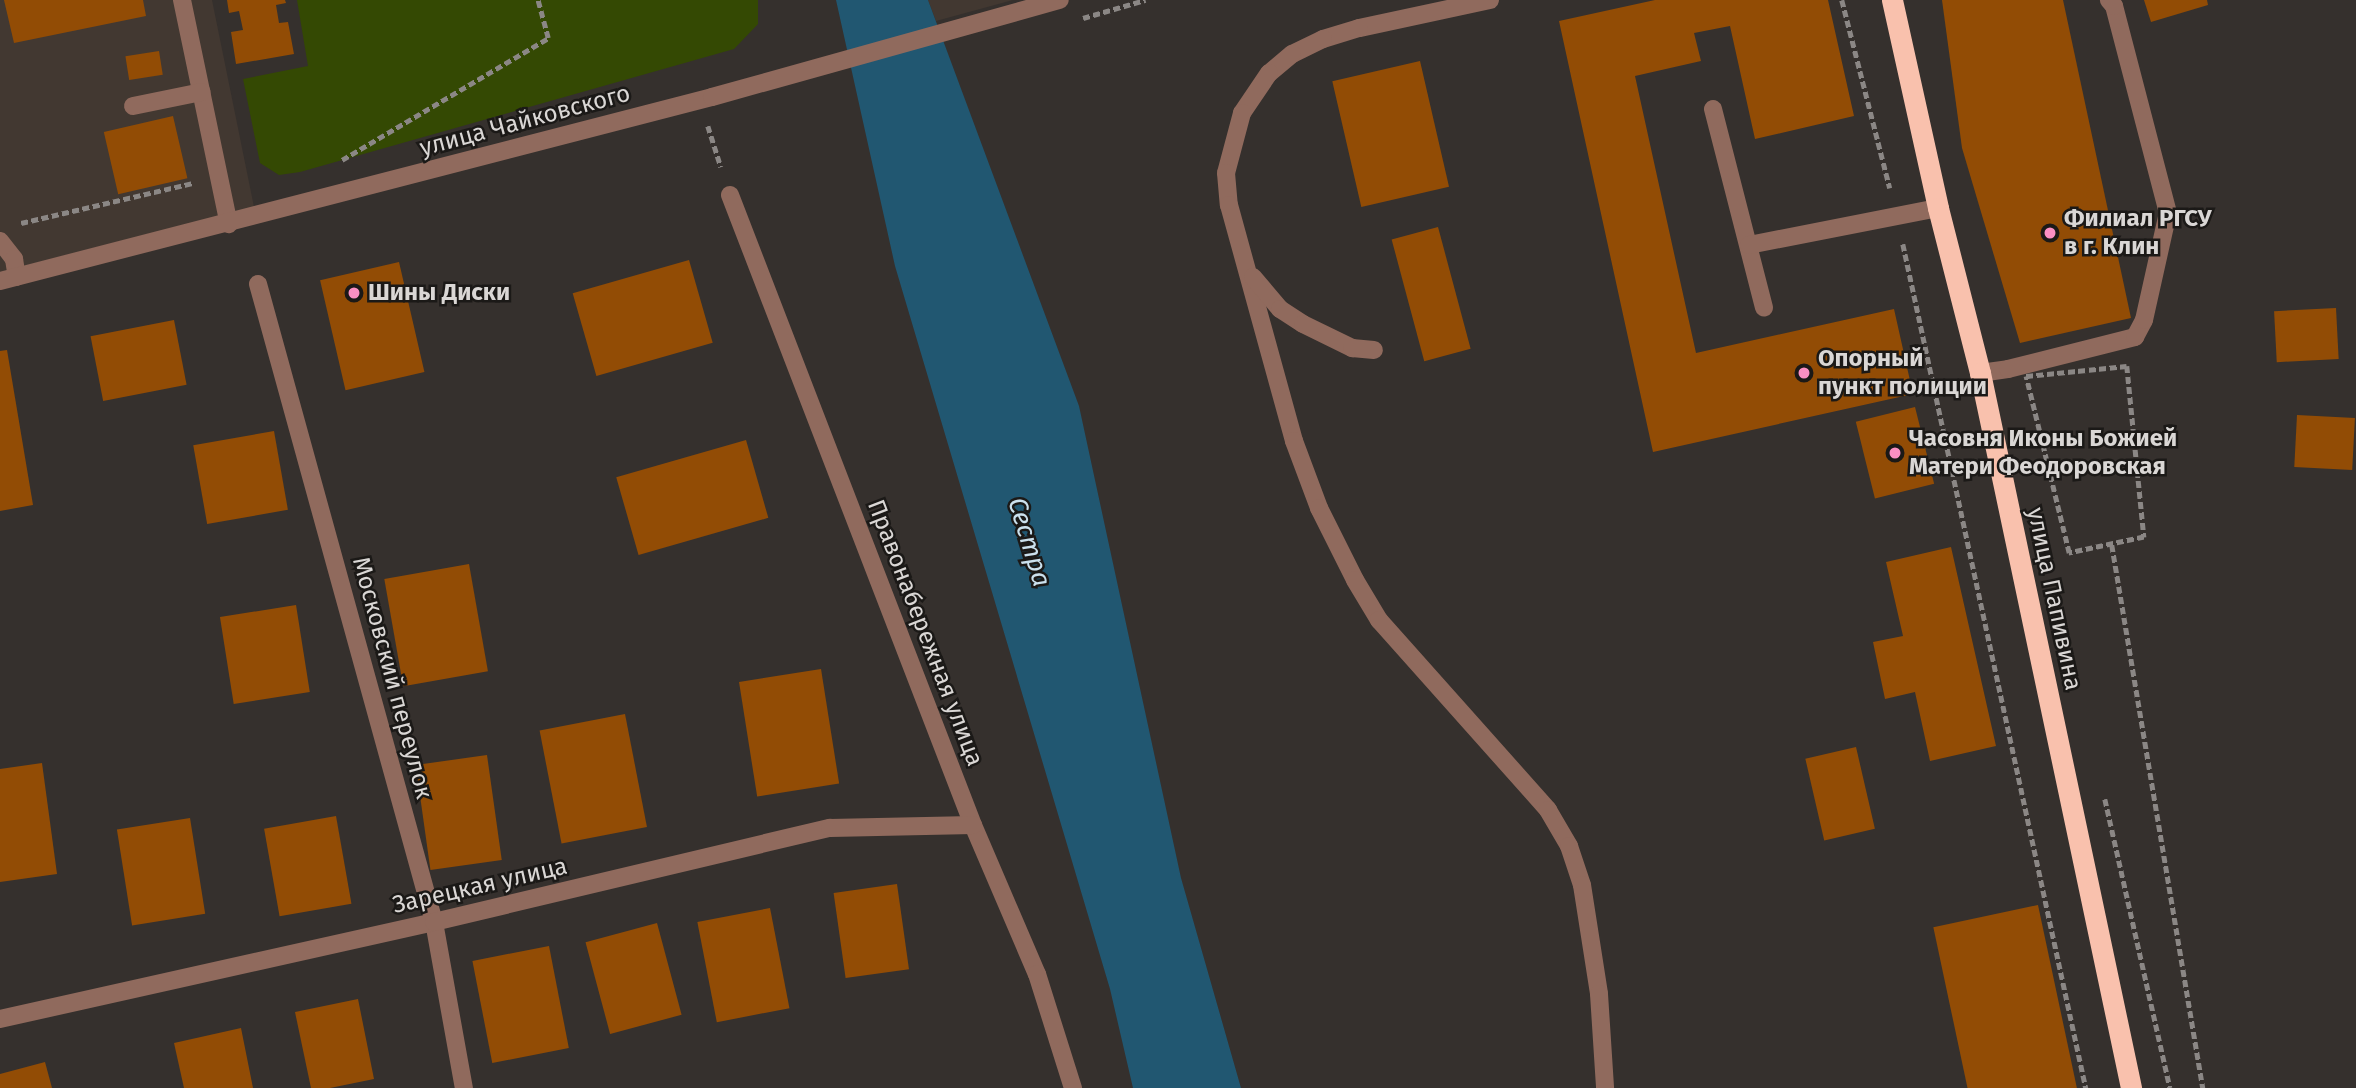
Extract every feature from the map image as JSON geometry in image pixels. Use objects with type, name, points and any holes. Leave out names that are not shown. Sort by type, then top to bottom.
[{"type":"highway","name":"улица Папивина","points":[[1892,0],[1938,208],[1980,373],[2131,1088]]},
{"type":"street","points":[[182,0],[229,224]]},
{"type":"street","name":"улица Чайковского","points":[[9,279],[712,97],[1060,0]]},
{"type":"street","points":[[1490,0],[1322,39],[1292,54],[1269,73],[1242,113],[1226,173],[1229,205],[1294,441],[1320,508],[1356,580],[1378,620],[1548,810],[1569,846],[1582,885],[1600,994],[1605,1088]]},
{"type":"street","points":[[1980,373],[2008,369],[2135,337],[2144,320],[2168,213],[2114,6],[2109,0]]},
{"type":"street","points":[[133,106],[202,92]]},
{"type":"street","points":[[1713,109],[1764,308]]},
{"type":"street","name":"Правонабережная улица","points":[[730,195],[973,825],[1038,974],[1073,1088]]},
{"type":"street","points":[[1749,245],[1938,208]]},
{"type":"street","points":[[0,240],[14,259],[9,279]]},
{"type":"street","points":[[1246,267],[1264,293],[1303,324],[1352,348],[1374,349]]},
{"type":"street","name":"Московский переулок","points":[[258,284],[434,922],[464,1088]]},
{"type":"street","name":"Зарецкая улица","points":[[0,1019],[434,922],[830,828],[973,825]]},
{"type":"path","points":[[334,164],[548,38],[538,0]]},
{"type":"path","points":[[1842,0],[1897,215],[2086,1088]]},
{"type":"path","points":[[707,123],[730,195]]},
{"type":"path","points":[[13,225],[220,177]]},
{"type":"path","points":[[2127,366],[2144,537],[2112,545],[2069,553],[2026,376],[2127,366]]},
{"type":"path","points":[[2112,545],[2203,1088]]},
{"type":"shaded area","points":[[0,0],[212,0],[254,207],[0,272]]},
{"type":"shaded area","points":[[928,0],[1013,0],[936,21]]},
{"type":"green space","points":[[297,0],[758,0],[758,24],[734,49],[300,172],[279,175],[260,163],[243,79],[308,66]]},
{"type":"water","name":"Сестра","points":[[836,0],[928,0],[1079,406],[1181,878],[1241,1088],[1133,1088],[1110,989],[895,266]]},
{"type":"building","points":[[4,0],[143,0],[146,16],[14,43]]},
{"type":"building","points":[[227,0],[285,0],[286,3],[276,5],[279,23],[288,22],[294,54],[236,64],[231,32],[243,30],[239,11],[229,13]]},
{"type":"building","points":[[1655,0],[1828,0],[1854,116],[1755,139],[1730,26],[1694,33],[1701,61],[1635,76],[1696,353],[1894,309],[1913,394],[1653,452],[1559,21]]},
{"type":"building","name":"Филиал РГСУ в г. Клин","points":[[1942,0],[2063,0],[2131,318],[2020,343],[1962,148]]},
{"type":"building","points":[[2144,0],[2207,0],[2208,5],[2151,22]]},
{"type":"building","points":[[159,51],[163,75],[129,80],[125,56]]},
{"type":"building","points":[[1420,61],[1449,187],[1361,207],[1332,81]]},
{"type":"building","points":[[173,116],[187,178],[118,194],[104,132]]},
{"type":"building","points":[[1438,227],[1471,349],[1424,361],[1392,239]]},
{"type":"building","points":[[689,260],[713,343],[596,376],[573,293]]},
{"type":"building","points":[[399,262],[424,372],[345,390],[320,280]]},
{"type":"building","points":[[2336,308],[2339,359],[2277,362],[2274,311]]},
{"type":"building","points":[[174,320],[187,385],[103,401],[91,336]]},
{"type":"building","points":[[7,350],[33,505],[0,511],[0,351]]},
{"type":"building","name":"Часовня Иконы Божией Матери Феодоровская","points":[[1915,407],[1934,484],[1875,498],[1856,422]]},
{"type":"building","points":[[2297,415],[2355,418],[2352,470],[2294,467]]},
{"type":"building","points":[[274,431],[288,510],[207,524],[193,445]]},
{"type":"building","points":[[746,440],[768,518],[639,555],[616,477]]},
{"type":"building","points":[[1951,547],[1996,746],[1930,761],[1915,692],[1885,699],[1873,642],[1903,636],[1886,562]]},
{"type":"building","points":[[469,564],[488,671],[403,686],[384,579]]},
{"type":"building","points":[[296,605],[310,692],[234,704],[220,617]]},
{"type":"building","points":[[821,669],[839,784],[757,797],[739,682]]},
{"type":"building","points":[[625,714],[647,827],[562,843],[540,731]]},
{"type":"building","points":[[1856,747],[1875,829],[1824,841],[1805,759]]},
{"type":"building","points":[[487,755],[502,860],[430,870],[416,765]]},
{"type":"building","points":[[42,763],[57,874],[0,882],[0,769]]},
{"type":"building","points":[[336,816],[351,904],[280,916],[264,829]]},
{"type":"building","points":[[190,818],[205,914],[132,925],[117,830]]},
{"type":"building","points":[[897,884],[909,969],[846,978],[834,893]]},
{"type":"building","points":[[2038,905],[2077,1088],[1968,1088],[1933,927]]},
{"type":"building","points":[[770,908],[789,1008],[717,1022],[697,922]]},
{"type":"building","points":[[657,923],[682,1015],[610,1034],[586,942]]},
{"type":"building","points":[[549,946],[569,1048],[492,1063],[472,961]]},
{"type":"building","points":[[358,999],[374,1079],[330,1088],[311,1088],[295,1012]]},
{"type":"building","points":[[241,1028],[253,1088],[184,1088],[174,1043]]},
{"type":"building","points":[[45,1062],[52,1088],[0,1088],[0,1074]]},
{"type":"place","name":"Филиал РГСУ в г. Клин","points":[[2050,233]]},
{"type":"place","name":"Шины Диски","points":[[354,293]]},
{"type":"place","name":"Опорный пункт полиции","points":[[1804,373]]},
{"type":"place","name":"Часовня Иконы Божией Матери Феодоровская","points":[[1895,453]]}]
